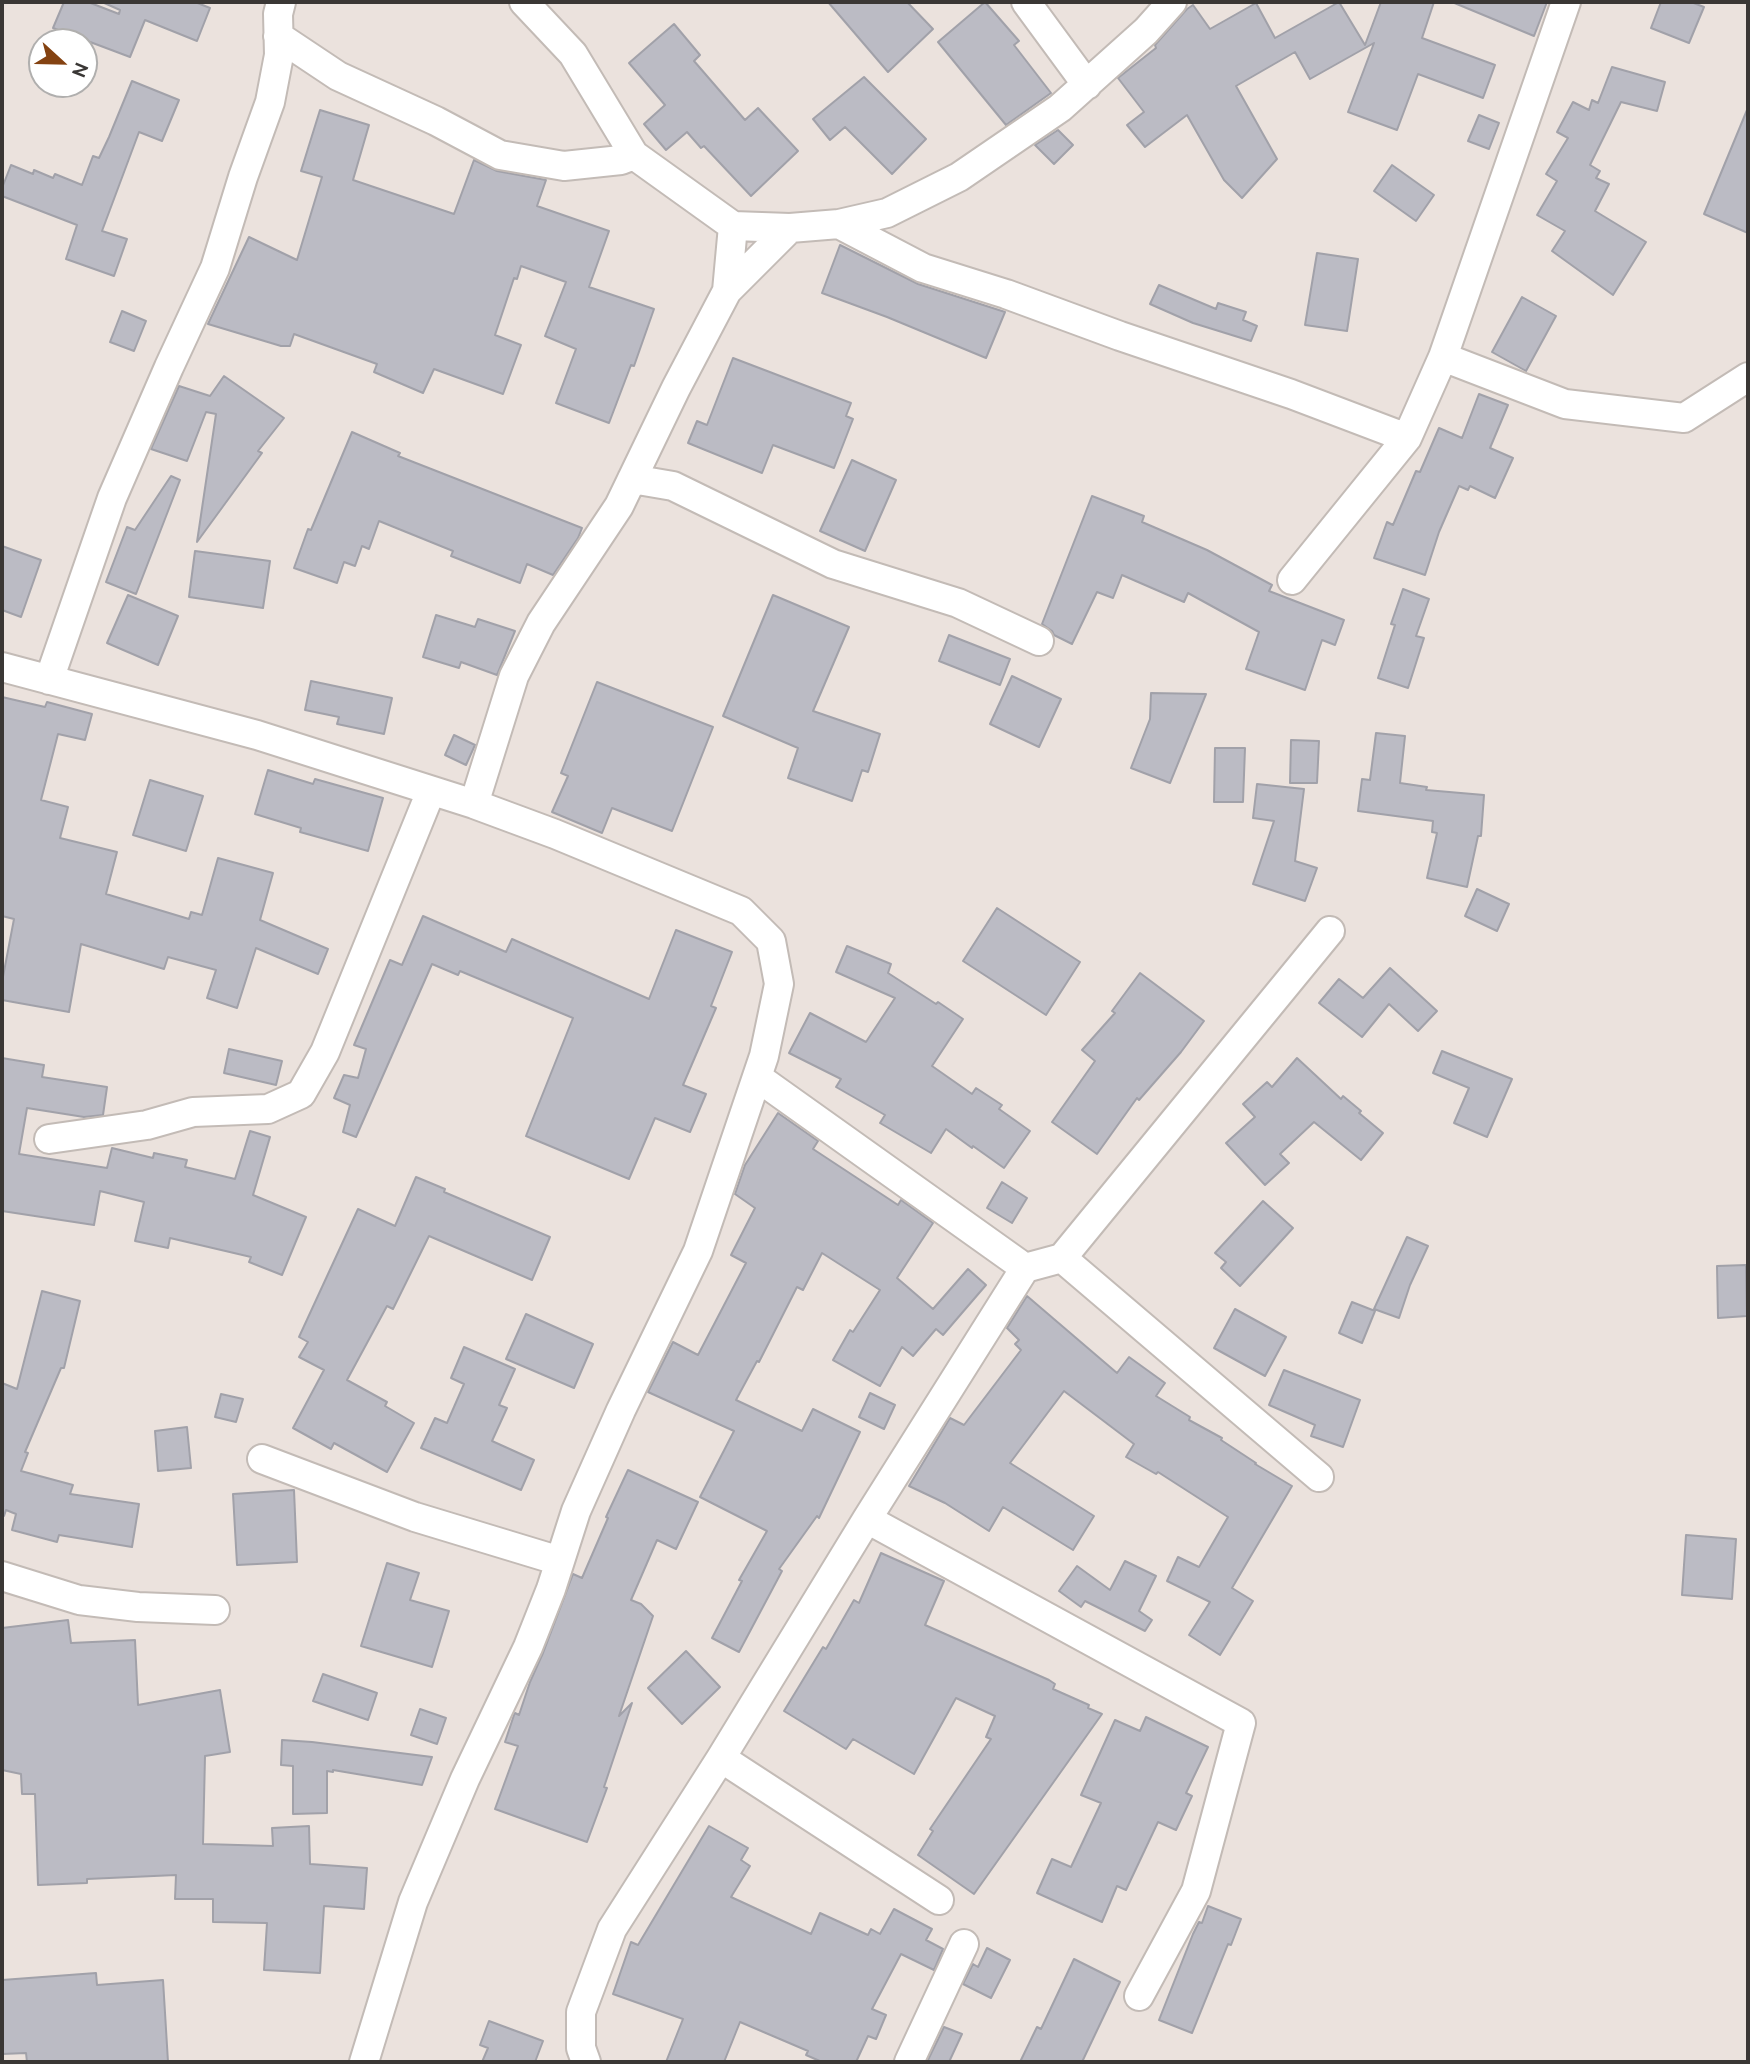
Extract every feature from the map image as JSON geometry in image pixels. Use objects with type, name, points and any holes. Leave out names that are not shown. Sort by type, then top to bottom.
[{"type":"street","points":[[49,680],[113,498],[215,268],[270,102],[279,54],[278,13],[281,2]]},
{"type":"street","points":[[524,2],[573,54],[634,155],[733,226],[790,228],[839,224],[887,213],[959,177],[1060,108],[1146,31],[1172,2]]},
{"type":"street","points":[[1026,2],[1087,85]]},
{"type":"street","points":[[1292,580],[1407,438],[1443,357],[1566,2]]},
{"type":"street","points":[[278,36],[338,76],[436,121],[500,155],[564,166],[621,160],[634,155]]},
{"type":"street","points":[[839,224],[923,268],[1006,294],[1291,394],[1407,438]]},
{"type":"street","points":[[726,291],[733,226]]},
{"type":"street","points":[[474,804],[514,676],[541,623],[619,506],[726,291],[790,228]]},
{"type":"street","points":[[1443,357],[1565,404],[1684,418],[1748,377]]},
{"type":"street","points":[[632,480],[673,486],[833,564],[958,603],[1040,641]]},
{"type":"street","points":[[2,667],[257,735],[474,804],[555,834],[741,911],[771,941],[779,984],[764,1056],[698,1251],[621,1410],[576,1511],[528,1647],[465,1779],[413,1902],[364,2062]]},
{"type":"street","points":[[50,1139],[147,1125],[192,1112],[268,1110],[301,1094],[325,1052],[431,791]]},
{"type":"street","points":[[586,2062],[581,2048],[581,2012],[612,1928],[721,1758],[1025,1268],[1062,1258],[1330,931]]},
{"type":"street","points":[[757,1077],[1025,1268]]},
{"type":"street","points":[[1062,1258],[1319,1477]]},
{"type":"street","points":[[262,1459],[415,1517],[559,1561]]},
{"type":"street","points":[[867,1519],[1241,1723],[1196,1891],[1139,1996]]},
{"type":"street","points":[[2,1576],[79,1600],[138,1607],[215,1610]]},
{"type":"street","points":[[721,1758],[939,1900]]},
{"type":"street","points":[[909,2062],[964,1944]]},
{"type":"building","points":[[64,2],[88,2],[119,14],[120,10],[102,2],[195,2],[210,8],[197,41],[145,20],[130,57],[98,45],[98,28],[53,28]]},
{"type":"building","points":[[828,2],[907,2],[933,29],[888,72]]},
{"type":"building","points":[[985,2],[1019,41],[1014,45],[1051,93],[1006,125],[938,42]]},
{"type":"building","points":[[1339,2],[1365,45],[1381,2],[1434,2],[1422,38],[1495,65],[1483,98],[1418,74],[1397,130],[1348,112],[1374,43],[1310,79],[1295,52],[1236,86],[1277,159],[1242,198],[1224,180],[1187,115],[1145,147],[1127,125],[1144,112],[1118,78],[1156,48],[1155,45],[1193,5],[1210,29],[1256,3],[1275,38]]},
{"type":"building","points":[[1452,2],[1547,2],[1534,36]]},
{"type":"building","points":[[1661,2],[1691,2],[1704,7],[1689,43],[1651,28]]},
{"type":"building","points":[[674,24],[700,55],[694,61],[745,120],[758,108],[798,151],[751,196],[704,146],[701,148],[687,132],[666,150],[644,124],[665,105],[629,63]]},
{"type":"building","points":[[1612,67],[1665,82],[1657,111],[1621,102],[1590,165],[1600,171],[1596,178],[1609,184],[1595,211],[1646,242],[1613,295],[1552,251],[1565,231],[1537,215],[1557,181],[1546,174],[1568,138],[1557,132],[1573,102],[1589,110],[1592,100],[1598,103]]},
{"type":"building","points":[[864,77],[926,139],[892,174],[845,127],[830,140],[813,119]]},
{"type":"building","points":[[132,81],[179,100],[162,141],[139,132],[102,231],[127,239],[114,276],[66,259],[77,225],[2,196],[2,188],[11,165],[33,174],[34,170],[53,178],[55,174],[82,185],[93,156],[99,158]]},
{"type":"building","points":[[320,110],[369,125],[353,180],[454,214],[474,160],[497,171],[546,180],[537,206],[609,231],[589,287],[654,309],[634,366],[631,365],[609,423],[556,403],[576,349],[545,336],[566,282],[521,266],[517,279],[514,278],[495,335],[521,345],[503,394],[434,369],[423,393],[374,372],[377,364],[294,334],[290,346],[281,346],[208,324],[249,237],[297,260],[322,177],[301,171]]},
{"type":"building","points":[[1748,110],[1748,233],[1704,214]]},
{"type":"building","points":[[1479,115],[1499,123],[1489,149],[1468,141]]},
{"type":"building","points":[[1058,130],[1073,145],[1054,164],[1035,145]]},
{"type":"building","points":[[1392,165],[1434,195],[1416,221],[1374,191]]},
{"type":"building","points":[[840,245],[918,284],[1005,312],[986,358],[822,293]]},
{"type":"building","points":[[1317,253],[1358,259],[1347,331],[1305,325]]},
{"type":"building","points":[[1159,285],[1216,309],[1218,303],[1246,312],[1243,320],[1257,326],[1251,341],[1193,323],[1150,304]]},
{"type":"building","points":[[1522,297],[1556,316],[1526,371],[1492,352]]},
{"type":"building","points":[[122,311],[146,321],[134,351],[110,342]]},
{"type":"building","points":[[733,358],[851,403],[846,416],[853,419],[834,468],[773,445],[762,473],[688,443],[697,421],[707,425]]},
{"type":"building","points":[[224,376],[284,418],[258,451],[262,453],[197,542],[216,414],[206,412],[187,461],[151,449],[179,386],[210,396]]},
{"type":"building","points":[[1479,394],[1508,405],[1490,448],[1513,458],[1495,498],[1470,486],[1468,490],[1459,486],[1439,532],[1425,575],[1374,558],[1387,522],[1393,525],[1416,471],[1420,472],[1439,428],[1462,438]]},
{"type":"building","points":[[352,432],[400,453],[398,456],[582,528],[578,538],[553,575],[527,564],[520,583],[451,556],[453,551],[379,521],[369,549],[362,546],[355,566],[344,562],[337,583],[294,568],[308,529],[311,530]]},
{"type":"building","points":[[852,460],[896,480],[865,551],[820,531]]},
{"type":"building","points":[[171,476],[180,480],[136,594],[106,582],[127,527],[135,530]]},
{"type":"building","points":[[1092,496],[1144,516],[1142,522],[1207,550],[1272,585],[1269,591],[1344,620],[1335,645],[1322,640],[1305,690],[1246,669],[1259,632],[1188,593],[1184,602],[1122,575],[1113,598],[1097,592],[1072,644],[1054,635],[1042,624]]},
{"type":"building","points":[[2,546],[41,560],[21,617],[2,610]]},
{"type":"building","points":[[195,551],[270,561],[263,608],[189,597]]},
{"type":"building","points":[[1403,589],[1429,599],[1416,636],[1424,638],[1408,688],[1378,678]]},
{"type":"building","points":[[128,595],[178,616],[158,665],[107,643]]},
{"type":"building","points":[[773,595],[849,627],[813,711],[880,734],[868,772],[862,770],[852,801],[788,778],[798,748],[723,716]]},
{"type":"building","points":[[436,615],[475,627],[478,619],[515,631],[497,675],[461,662],[459,668],[423,657]]},
{"type":"building","points":[[949,635],[1010,659],[1000,685],[939,661]]},
{"type":"building","points":[[1012,676],[1061,699],[1039,747],[990,724]]},
{"type":"building","points":[[311,681],[392,698],[384,734],[337,724],[339,717],[305,710]]},
{"type":"building","points":[[597,682],[713,727],[672,831],[612,808],[602,833],[552,812],[568,776],[561,773]]},
{"type":"building","points":[[1151,693],[1206,694],[1170,783],[1131,768],[1150,719]]},
{"type":"building","points":[[2,697],[45,707],[47,702],[92,714],[85,740],[58,734],[41,800],[68,807],[60,838],[117,852],[106,894],[189,919],[191,912],[202,915],[218,858],[273,873],[260,920],[328,949],[318,974],[256,948],[237,1008],[207,998],[216,970],[168,957],[164,969],[81,944],[69,1012],[2,1000],[2,982],[14,919],[2,916]]},
{"type":"building","points":[[1376,733],[1405,736],[1400,783],[1427,787],[1426,790],[1484,795],[1481,836],[1478,836],[1467,887],[1427,878],[1437,833],[1432,832],[1433,821],[1358,811],[1362,779],[1370,780]]},
{"type":"building","points":[[454,735],[475,745],[466,765],[445,755]]},
{"type":"building","points":[[1291,740],[1319,741],[1317,783],[1290,783]]},
{"type":"building","points":[[1215,748],[1245,748],[1243,802],[1214,802]]},
{"type":"building","points":[[268,770],[313,784],[315,779],[383,798],[368,851],[300,832],[301,828],[255,814]]},
{"type":"building","points":[[150,780],[203,796],[186,851],[133,835]]},
{"type":"building","points":[[1257,784],[1304,789],[1295,861],[1317,868],[1305,901],[1253,884],[1274,821],[1253,818]]},
{"type":"building","points":[[1477,889],[1509,904],[1497,931],[1465,916]]},
{"type":"building","points":[[997,908],[1080,962],[1046,1015],[963,961]]},
{"type":"building","points":[[423,916],[506,952],[512,939],[649,999],[676,930],[732,952],[711,1006],[716,1008],[683,1085],[706,1094],[690,1132],[655,1118],[629,1179],[526,1136],[573,1018],[460,971],[458,975],[432,964],[356,1137],[343,1132],[350,1105],[334,1098],[344,1075],[358,1078],[366,1049],[354,1045],[390,960],[402,965]]},
{"type":"building","points":[[847,946],[891,964],[888,973],[963,1019],[932,1066],[972,1094],[976,1088],[1002,1105],[999,1109],[1030,1131],[1004,1168],[946,1129],[931,1153],[880,1123],[885,1115],[836,1087],[841,1079],[789,1053],[810,1013],[866,1042],[895,998],[836,972]]},
{"type":"building","points":[[1390,968],[1437,1011],[1418,1031],[1389,1004],[1362,1037],[1319,1003],[1339,979],[1363,998]]},
{"type":"building","points":[[1140,973],[1204,1021],[1181,1052],[1139,1100],[1137,1098],[1097,1154],[1052,1122],[1095,1061],[1082,1050],[1115,1013],[1112,1011]]},
{"type":"building","points":[[229,1049],[282,1061],[276,1085],[224,1073]]},
{"type":"building","points":[[1442,1051],[1512,1079],[1487,1137],[1454,1123],[1469,1088],[1433,1073]]},
{"type":"building","points":[[2,1058],[44,1065],[42,1077],[107,1087],[103,1115],[84,1117],[27,1108],[19,1154],[107,1168],[112,1148],[153,1158],[154,1153],[187,1160],[185,1167],[235,1179],[250,1131],[270,1137],[253,1195],[306,1217],[282,1275],[249,1262],[251,1257],[170,1238],[168,1248],[135,1241],[144,1202],[100,1191],[94,1225],[2,1211]]},
{"type":"building","points":[[1297,1058],[1341,1099],[1343,1096],[1361,1111],[1359,1113],[1383,1133],[1361,1160],[1314,1122],[1280,1154],[1289,1163],[1265,1185],[1226,1143],[1255,1117],[1243,1104],[1267,1082],[1272,1087]]},
{"type":"building","points":[[778,1113],[818,1141],[813,1149],[898,1205],[901,1200],[933,1223],[897,1278],[933,1309],[968,1269],[986,1285],[943,1335],[936,1329],[913,1356],[902,1347],[880,1386],[833,1360],[850,1330],[853,1332],[880,1290],[822,1253],[803,1290],[797,1287],[759,1362],[757,1361],[736,1400],[802,1431],[813,1409],[860,1432],[819,1518],[817,1516],[779,1569],[782,1571],[739,1652],[712,1638],[742,1581],[739,1580],[767,1531],[700,1497],[734,1431],[648,1392],[673,1342],[698,1355],[746,1263],[731,1255],[755,1208],[735,1194],[745,1165]]},
{"type":"building","points":[[416,1177],[445,1189],[444,1192],[550,1237],[532,1280],[429,1236],[393,1309],[387,1306],[347,1380],[387,1402],[385,1406],[414,1423],[387,1472],[334,1443],[331,1449],[293,1428],[324,1370],[299,1357],[308,1342],[299,1337],[358,1209],[395,1226]]},
{"type":"building","points":[[1002,1182],[1027,1198],[1012,1223],[987,1208]]},
{"type":"building","points":[[1263,1201],[1293,1228],[1240,1286],[1221,1268],[1226,1262],[1215,1253]]},
{"type":"building","points":[[1407,1237],[1428,1246],[1410,1285],[1399,1318],[1374,1309]]},
{"type":"building","points":[[1746,1265],[1747,1316],[1718,1318],[1717,1266]]},
{"type":"building","points":[[42,1291],[80,1301],[64,1368],[61,1368],[25,1452],[28,1453],[21,1471],[73,1485],[70,1494],[139,1504],[132,1547],[59,1535],[57,1542],[12,1530],[16,1514],[6,1510],[2,1516],[2,1383],[17,1389]]},
{"type":"building","points":[[1027,1296],[1117,1373],[1129,1357],[1165,1383],[1156,1396],[1292,1486],[1232,1588],[1253,1601],[1220,1655],[1189,1635],[1210,1602],[1167,1581],[1178,1557],[1199,1567],[1228,1517],[1158,1472],[1156,1474],[1126,1457],[1134,1444],[1064,1391],[1010,1463],[1094,1516],[1073,1550],[1003,1507],[989,1531],[945,1503],[909,1486],[950,1418],[964,1425],[1021,1350],[1015,1344],[1019,1340],[1007,1328]]},
{"type":"building","points":[[1352,1302],[1375,1311],[1362,1343],[1339,1333]]},
{"type":"building","points":[[1235,1309],[1286,1337],[1265,1376],[1214,1348]]},
{"type":"building","points":[[526,1314],[593,1344],[574,1388],[506,1359]]},
{"type":"building","points":[[464,1347],[515,1369],[499,1405],[507,1408],[492,1441],[534,1460],[521,1490],[421,1448],[435,1418],[447,1423],[464,1384],[451,1378]]},
{"type":"building","points":[[1284,1370],[1360,1400],[1343,1447],[1311,1436],[1315,1425],[1269,1405]]},
{"type":"building","points":[[870,1393],[895,1405],[884,1429],[859,1417]]},
{"type":"building","points":[[221,1394],[243,1399],[236,1422],[215,1417]]},
{"type":"building","points":[[187,1427],[191,1468],[158,1471],[155,1431]]},
{"type":"building","points":[[628,1470],[698,1502],[676,1549],[657,1540],[631,1600],[641,1604],[653,1616],[619,1716],[632,1703],[604,1787],[607,1788],[587,1842],[495,1809],[518,1746],[505,1742],[514,1715],[519,1715],[573,1574],[582,1578]]},
{"type":"building","points":[[294,1490],[297,1562],[237,1565],[233,1494]]},
{"type":"building","points":[[1686,1535],[1736,1539],[1732,1599],[1682,1595]]},
{"type":"building","points":[[881,1553],[944,1581],[925,1625],[1049,1680],[1055,1684],[1053,1689],[1089,1705],[1088,1708],[1102,1714],[974,1894],[918,1855],[933,1831],[930,1829],[991,1739],[986,1737],[995,1716],[956,1698],[914,1774],[853,1739],[846,1749],[784,1711],[823,1647],[826,1649],[854,1600],[859,1603]]},
{"type":"building","points":[[1125,1561],[1156,1576],[1139,1611],[1152,1620],[1145,1631],[1085,1601],[1081,1607],[1059,1591],[1077,1566],[1110,1590]]},
{"type":"building","points":[[387,1563],[419,1573],[410,1600],[449,1611],[432,1667],[361,1646]]},
{"type":"building","points":[[68,1620],[71,1643],[135,1640],[138,1705],[220,1690],[230,1752],[205,1756],[203,1844],[273,1846],[272,1828],[309,1826],[310,1864],[367,1868],[364,1909],[324,1906],[320,1973],[264,1970],[267,1923],[213,1922],[213,1899],[175,1899],[176,1875],[87,1879],[87,1883],[38,1885],[35,1794],[22,1794],[21,1774],[2,1770],[2,1628]]},
{"type":"building","points":[[686,1651],[720,1687],[682,1724],[648,1688]]},
{"type":"building","points":[[323,1674],[377,1693],[368,1720],[313,1701]]},
{"type":"building","points":[[420,1709],[446,1718],[437,1744],[411,1735]]},
{"type":"building","points":[[1146,1717],[1208,1747],[1186,1793],[1192,1796],[1176,1830],[1158,1822],[1126,1890],[1117,1886],[1102,1922],[1037,1893],[1052,1859],[1071,1867],[1101,1803],[1081,1795],[1115,1720],[1140,1731]]},
{"type":"building","points":[[282,1740],[432,1757],[422,1785],[327,1771],[327,1813],[293,1814],[293,1766],[281,1765]]},
{"type":"building","points":[[709,1826],[748,1848],[741,1860],[750,1866],[731,1897],[811,1934],[820,1913],[868,1935],[871,1929],[880,1934],[894,1909],[932,1929],[926,1940],[943,1949],[934,1970],[901,1954],[872,2009],[886,2015],[876,2039],[868,2036],[856,2062],[822,2062],[806,2055],[808,2051],[740,2022],[724,2062],[666,2062],[683,2019],[613,1994],[631,1942],[638,1945]]},
{"type":"building","points":[[1208,1906],[1241,1919],[1192,2033],[1159,2020],[1193,1934],[1199,1922],[1202,1923]]},
{"type":"building","points":[[987,1948],[1010,1960],[991,1998],[963,1984],[973,1964],[978,1967]]},
{"type":"building","points":[[1074,1959],[1120,1982],[1082,2062],[1020,2062],[1037,2027],[1041,2029]]},
{"type":"building","points":[[96,1973],[97,1985],[163,1980],[168,2062],[27,2062],[26,2053],[2,2054],[2,1980]]},
{"type":"building","points":[[489,2021],[543,2041],[535,2062],[482,2062],[488,2048],[480,2045]]},
{"type":"building","points":[[944,2027],[962,2034],[949,2062],[927,2062]]}]
